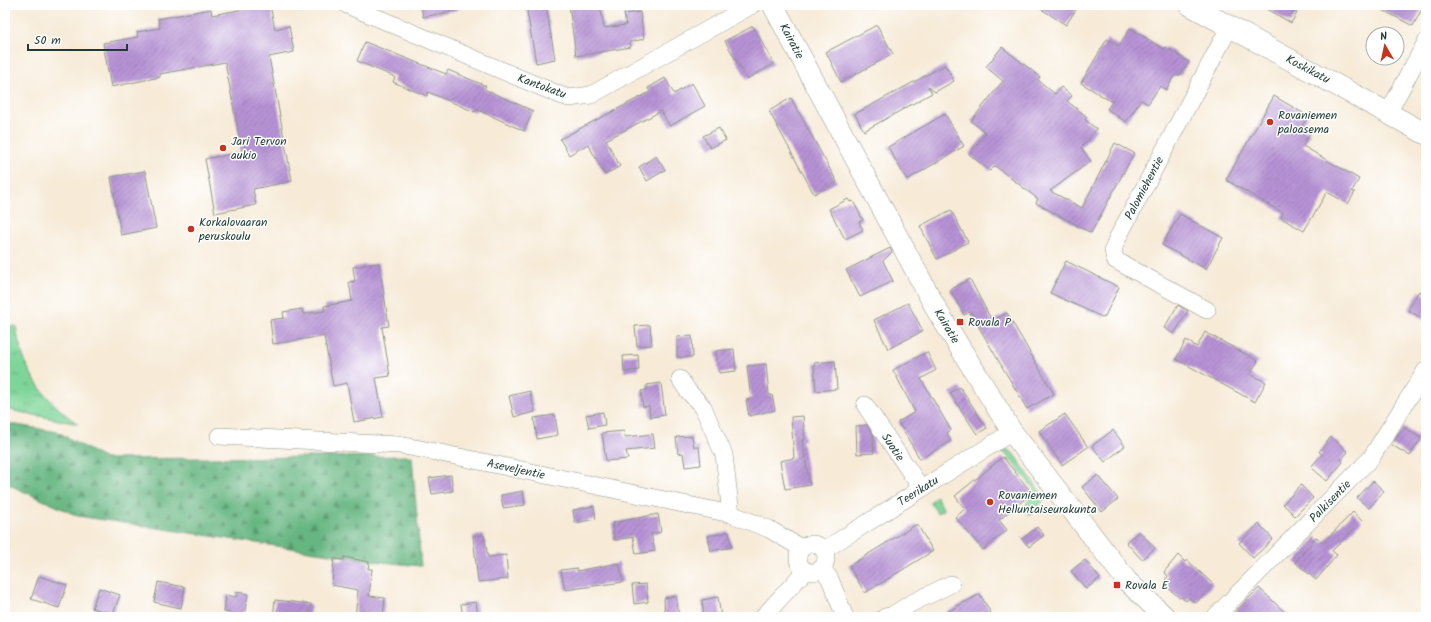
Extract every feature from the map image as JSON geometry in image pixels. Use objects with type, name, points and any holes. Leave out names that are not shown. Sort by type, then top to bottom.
[{"type":"main road","name":"Kairatie","points":[[773,5],[938,312],[1012,432],[1127,581],[1165,617]]},
{"type":"main road","name":"Koskikatu","points":[[1190,5],[1426,134]]},
{"type":"street","name":"Kantokatu","points":[[347,5],[560,96],[569,98],[591,95],[752,5]]},
{"type":"street","name":"Palomiehentie","points":[[1207,310],[1115,260],[1113,250],[1117,239],[1230,26]]},
{"type":"street","points":[[1388,114],[1426,42]]},
{"type":"street","name":"Palkisentie","points":[[1215,617],[1372,458],[1426,370]]},
{"type":"street","points":[[680,378],[688,391],[703,408],[724,455],[731,514]]},
{"type":"street","name":"Suotie","points":[[866,405],[921,488]]},
{"type":"street","name":"Teerikatu","points":[[824,550],[921,488],[994,445],[1012,432]]},
{"type":"street","name":"Aseveljentie","points":[[219,436],[399,445],[731,514],[769,529],[801,548]]},
{"type":"street","points":[[813,544],[824,550],[826,557],[822,568],[814,572],[805,570],[798,560],[801,548],[813,544]]},
{"type":"street","points":[[822,568],[830,579],[845,617]]},
{"type":"street","points":[[763,617],[805,570]]},
{"type":"street","points":[[884,617],[891,616],[910,604],[951,584]]},
{"type":"green space","points":[[5,317],[7,327],[16,326],[23,356],[36,382],[54,404],[78,424],[5,409]]},
{"type":"green space","points":[[5,423],[58,432],[105,459],[412,456],[421,566],[382,562],[78,516],[5,483]]},
{"type":"green space","points":[[1005,448],[1013,453],[1045,498],[1033,513],[1029,515],[1024,508],[1035,490],[1005,453],[997,452],[996,449]]},
{"type":"green space","points":[[936,496],[944,510],[937,513],[930,502]]},
{"type":"building","points":[[270,5],[275,29],[289,26],[294,52],[269,57],[292,181],[253,189],[256,205],[215,213],[205,159],[242,152],[225,62],[160,74],[160,77],[111,87],[103,43],[138,37],[137,32],[160,28],[158,19],[211,9],[212,15]]},
{"type":"building","points":[[421,5],[458,5],[458,10],[423,17]]},
{"type":"building","points":[[526,5],[546,5],[555,59],[536,63]]},
{"type":"building","points":[[569,5],[600,5],[604,28],[626,25],[624,14],[640,12],[644,39],[630,42],[631,47],[576,56]]},
{"type":"building","points":[[1035,5],[1079,5],[1066,25]]},
{"type":"building","points":[[1260,5],[1283,5],[1297,13],[1291,23]]},
{"type":"building","points":[[1373,5],[1424,5],[1413,26]]},
{"type":"building","points":[[877,25],[893,54],[841,82],[826,52]]},
{"type":"building","points":[[753,26],[774,64],[747,79],[725,41]]},
{"type":"building","points":[[1130,28],[1164,49],[1166,47],[1189,62],[1180,75],[1174,76],[1166,90],[1160,86],[1148,104],[1141,100],[1126,122],[1107,109],[1112,102],[1081,83],[1107,39],[1119,46]]},
{"type":"building","points":[[365,42],[446,74],[448,70],[486,86],[484,89],[533,111],[524,131],[476,109],[475,112],[428,92],[427,96],[393,82],[395,77],[357,61]]},
{"type":"building","points":[[1002,47],[1040,77],[1038,80],[1055,94],[1061,87],[1072,96],[1067,101],[1087,117],[1085,120],[1097,129],[1081,148],[1091,161],[1050,191],[1082,208],[1115,143],[1134,153],[1091,233],[1036,203],[1038,199],[995,166],[990,171],[969,154],[986,133],[971,121],[1003,81],[986,67]]},
{"type":"building","points":[[945,65],[954,81],[935,92],[928,86],[932,93],[864,131],[855,114]]},
{"type":"building","points":[[665,78],[674,94],[692,83],[705,106],[670,126],[661,111],[606,140],[620,166],[605,175],[588,144],[569,155],[560,139],[650,92],[648,88]]},
{"type":"building","points":[[1274,96],[1308,116],[1301,127],[1310,133],[1303,146],[1359,179],[1352,191],[1355,192],[1348,204],[1327,192],[1304,231],[1281,218],[1283,213],[1226,180]]},
{"type":"building","points":[[791,98],[837,182],[814,194],[769,111]]},
{"type":"building","points":[[945,114],[964,146],[907,180],[888,147]]},
{"type":"building","points":[[719,128],[726,140],[710,148],[703,136]]},
{"type":"building","points":[[656,156],[665,170],[647,181],[639,167]]},
{"type":"building","points":[[145,171],[156,228],[121,235],[111,177]]},
{"type":"building","points":[[848,199],[850,202],[853,201],[863,220],[859,222],[863,230],[845,239],[829,209]]},
{"type":"building","points":[[951,210],[968,242],[937,259],[920,226]]},
{"type":"building","points":[[1180,214],[1223,238],[1206,269],[1162,245]]},
{"type":"building","points":[[890,248],[892,252],[883,261],[893,281],[860,297],[846,270]]},
{"type":"building","points":[[1066,261],[1119,287],[1104,318],[1050,293]]},
{"type":"building","points":[[379,263],[389,326],[382,327],[390,376],[376,378],[383,417],[354,422],[347,383],[333,386],[324,336],[273,344],[270,320],[284,318],[283,312],[302,309],[303,314],[325,311],[324,306],[352,301],[349,282],[355,281],[353,267]]},
{"type":"building","points":[[970,279],[992,321],[1007,313],[1054,394],[1027,409],[970,312],[964,315],[950,290]]},
{"type":"building","points":[[1419,291],[1426,295],[1426,321],[1408,310]]},
{"type":"building","points":[[908,303],[923,331],[888,349],[874,320]]},
{"type":"building","points":[[1178,305],[1188,311],[1174,334],[1164,328]]},
{"type":"building","points":[[650,325],[652,345],[637,346],[635,326]]},
{"type":"building","points":[[1205,332],[1258,361],[1250,374],[1266,382],[1255,402],[1176,359],[1186,340],[1197,347]]},
{"type":"building","points":[[692,336],[693,357],[677,357],[677,337]]},
{"type":"building","points":[[734,349],[736,371],[719,373],[716,351]]},
{"type":"building","points":[[927,352],[936,370],[921,379],[951,430],[947,433],[951,441],[920,459],[898,422],[915,412],[893,370]]},
{"type":"building","points":[[638,355],[639,370],[624,372],[623,356]]},
{"type":"building","points":[[835,361],[837,389],[816,391],[814,363]]},
{"type":"building","points":[[766,364],[769,395],[772,395],[775,410],[749,416],[746,400],[751,399],[747,366]]},
{"type":"building","points":[[661,383],[665,415],[650,417],[649,406],[643,407],[641,391],[647,390],[647,385]]},
{"type":"building","points":[[960,387],[987,428],[977,434],[950,393]]},
{"type":"building","points":[[530,391],[535,412],[514,417],[509,396]]},
{"type":"building","points":[[603,412],[605,425],[589,428],[586,415]]},
{"type":"building","points":[[1065,414],[1088,447],[1062,465],[1039,431]]},
{"type":"building","points":[[555,415],[558,435],[537,439],[534,418]]},
{"type":"building","points":[[803,416],[805,440],[802,440],[810,485],[785,489],[780,461],[794,458],[791,417]]},
{"type":"building","points":[[867,425],[873,434],[874,453],[857,454],[856,426]]},
{"type":"building","points":[[1403,427],[1421,438],[1410,456],[1392,445]]},
{"type":"building","points":[[1113,430],[1125,446],[1105,462],[1092,446]]},
{"type":"building","points":[[624,431],[625,437],[653,434],[655,448],[626,451],[628,459],[606,461],[602,433]]},
{"type":"building","points":[[692,436],[694,447],[699,447],[701,465],[685,467],[683,453],[678,454],[676,437]]},
{"type":"building","points":[[1331,437],[1348,452],[1341,460],[1343,462],[1327,481],[1311,467],[1322,454],[1319,452]]},
{"type":"building","name":"Rovaniemen Helluntaiseurakunta","points":[[1003,457],[1032,493],[999,520],[1007,530],[983,550],[955,517],[965,509],[955,496]]},
{"type":"building","points":[[451,475],[453,491],[432,494],[429,478]]},
{"type":"building","points":[[1098,475],[1118,499],[1102,512],[1082,487]]},
{"type":"building","points":[[1373,481],[1384,491],[1369,508],[1357,498]]},
{"type":"building","points":[[1301,485],[1313,498],[1295,516],[1283,504]]},
{"type":"building","points":[[523,491],[525,505],[503,508],[501,495]]},
{"type":"building","points":[[594,506],[596,519],[575,523],[573,510]]},
{"type":"building","points":[[1353,512],[1362,521],[1332,551],[1337,555],[1316,580],[1295,562],[1316,537],[1323,543]]},
{"type":"building","points":[[658,514],[661,532],[651,534],[655,551],[636,554],[633,537],[614,540],[612,523]]},
{"type":"building","points":[[917,524],[933,551],[865,593],[849,566]]},
{"type":"building","points":[[1259,524],[1273,539],[1253,558],[1239,543]]},
{"type":"building","points":[[1037,527],[1044,535],[1029,547],[1022,539]]},
{"type":"building","points":[[1139,531],[1155,548],[1142,560],[1126,542]]},
{"type":"building","points":[[729,532],[732,547],[711,551],[708,536]]},
{"type":"building","points":[[484,535],[488,557],[506,555],[508,579],[478,582],[473,536]]},
{"type":"building","points":[[1178,555],[1185,562],[1187,560],[1213,584],[1196,603],[1189,598],[1186,601],[1181,597],[1180,598],[1167,587],[1170,584],[1165,580],[1168,576],[1164,572]]},
{"type":"building","points":[[344,557],[369,562],[368,569],[372,569],[369,596],[385,598],[383,617],[355,617],[358,590],[332,585],[334,559],[344,560]]},
{"type":"building","points":[[1085,560],[1100,578],[1086,589],[1071,571]]},
{"type":"building","points":[[619,563],[623,582],[565,590],[561,570],[577,568],[577,571]]},
{"type":"building","points":[[39,576],[67,585],[59,608],[31,599]]},
{"type":"building","points":[[158,582],[185,587],[181,608],[154,602]]},
{"type":"building","points":[[646,584],[648,602],[634,604],[632,585]]},
{"type":"building","points":[[99,588],[120,595],[113,614],[92,608]]},
{"type":"building","points":[[1259,588],[1290,617],[1230,617]]},
{"type":"building","points":[[237,592],[248,594],[244,615],[224,612],[226,595],[236,597]]},
{"type":"building","points":[[980,594],[993,617],[937,617]]},
{"type":"building","points":[[676,596],[679,617],[665,617],[664,598]]},
{"type":"building","points":[[718,597],[721,617],[704,617],[702,600]]},
{"type":"building","points":[[275,600],[311,604],[309,617],[273,617]]},
{"type":"building","points":[[476,602],[478,617],[463,617],[461,604]]},
{"type":"place","name":"Rovaniemen paloasema","points":[[1270,122]]},
{"type":"place","name":"Jari Tervon aukio","points":[[223,148]]},
{"type":"place","name":"Korkalovaaran peruskoulu","points":[[191,229]]},
{"type":"place","name":"Rovala P","points":[[960,322]]},
{"type":"place","name":"Rovaniemen Helluntaiseurakunta","points":[[990,502]]},
{"type":"place","name":"Rovala E","points":[[1117,585]]}]
